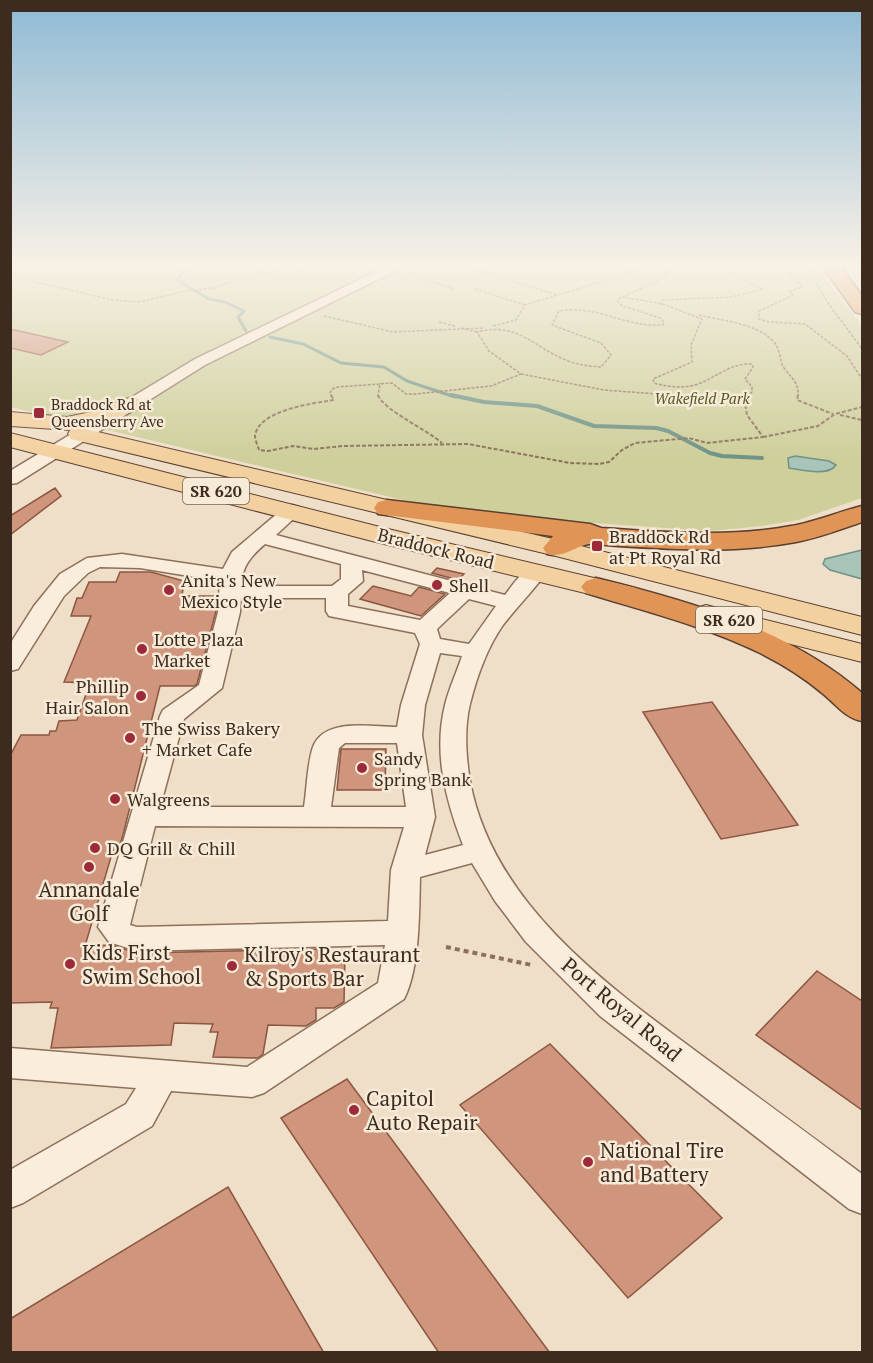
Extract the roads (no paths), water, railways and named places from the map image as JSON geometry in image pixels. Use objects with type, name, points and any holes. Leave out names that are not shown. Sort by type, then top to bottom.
[{"type":"highway","points":[[387,508],[666,540]]},
{"type":"highway","points":[[557,548],[564,541],[588,536],[666,540],[753,540],[796,534],[862,514]]},
{"type":"highway","points":[[596,587],[686,614],[767,644],[825,676],[862,711]]},
{"type":"main road","points":[[10,419],[67,424],[98,417],[131,404]]},
{"type":"main road","points":[[131,404],[116,419],[113,429],[116,439],[134,447]]},
{"type":"main road","name":"Braddock Road","points":[[10,419],[557,548],[862,626]]},
{"type":"main road","name":"Braddock Road","points":[[10,440],[862,653]]},
{"type":"main road","points":[[535,573],[557,548]]},
{"type":"street","points":[[10,479],[215,354],[263,331]]},
{"type":"street","points":[[292,511],[239,556],[231,584],[228,615],[210,688],[172,716],[113,927],[120,934],[137,939],[403,933]]},
{"type":"street","points":[[261,537],[511,603]]},
{"type":"street","points":[[10,664],[46,606],[76,572],[93,562],[108,559],[127,560],[231,584],[337,592],[352,580],[351,562]]},
{"type":"street","name":"Port Royal Road","points":[[535,573],[490,628],[476,652],[465,678],[458,706],[454,736],[454,768],[458,799],[480,851],[514,906],[543,942],[582,981],[612,1007],[862,1196]]},
{"type":"street","points":[[10,1063],[252,1082],[393,990],[403,933],[406,870],[421,817],[410,735],[413,705],[428,636],[465,591]]},
{"type":"street","points":[[337,592],[337,611],[476,652]]},
{"type":"street","points":[[316,817],[329,741],[335,736],[345,735],[410,735]]},
{"type":"street","points":[[143,816],[421,817]]},
{"type":"street","points":[[406,870],[480,851]]},
{"type":"street","points":[[10,1190],[139,1115],[162,1075]]},
{"type":"waterway","points":[[270,337],[303,344],[341,363],[384,367],[407,381],[455,397]]},
{"type":"waterway","points":[[451,395],[484,402],[537,406],[594,426],[656,428],[668,431],[710,453],[722,456],[762,458]]},
{"type":"place","name":"Braddock Rd at Queensberry Ave","points":[[39,413]]},
{"type":"place","name":"Braddock Rd at Pt Royal Rd","points":[[597,546]]},
{"type":"place","name":"Shell","points":[[437,585]]},
{"type":"place","name":"Anita's New Mexico Style","points":[[169,590]]},
{"type":"place","name":"Lotte Plaza Market","points":[[142,649]]},
{"type":"place","name":"Phillip Hair Salon","points":[[141,696]]},
{"type":"place","name":"The Swiss Bakery + Market Cafe","points":[[130,738]]},
{"type":"place","name":"Sandy Spring Bank","points":[[362,768]]},
{"type":"place","name":"Walgreens","points":[[115,799]]},
{"type":"place","name":"DQ Grill & Chill","points":[[95,848]]},
{"type":"place","name":"Annandale Golf","points":[[89,867]]},
{"type":"place","name":"Kids First Swim School","points":[[70,964]]},
{"type":"place","name":"Kilroy's Restaurant & Sports Bar","points":[[232,966]]},
{"type":"place","name":"Capitol Auto Repair","points":[[354,1110]]},
{"type":"place","name":"National Tire and Battery","points":[[588,1162]]},
{"type":"park label","name":"Wakefield Park","points":[[702,398]]}]
